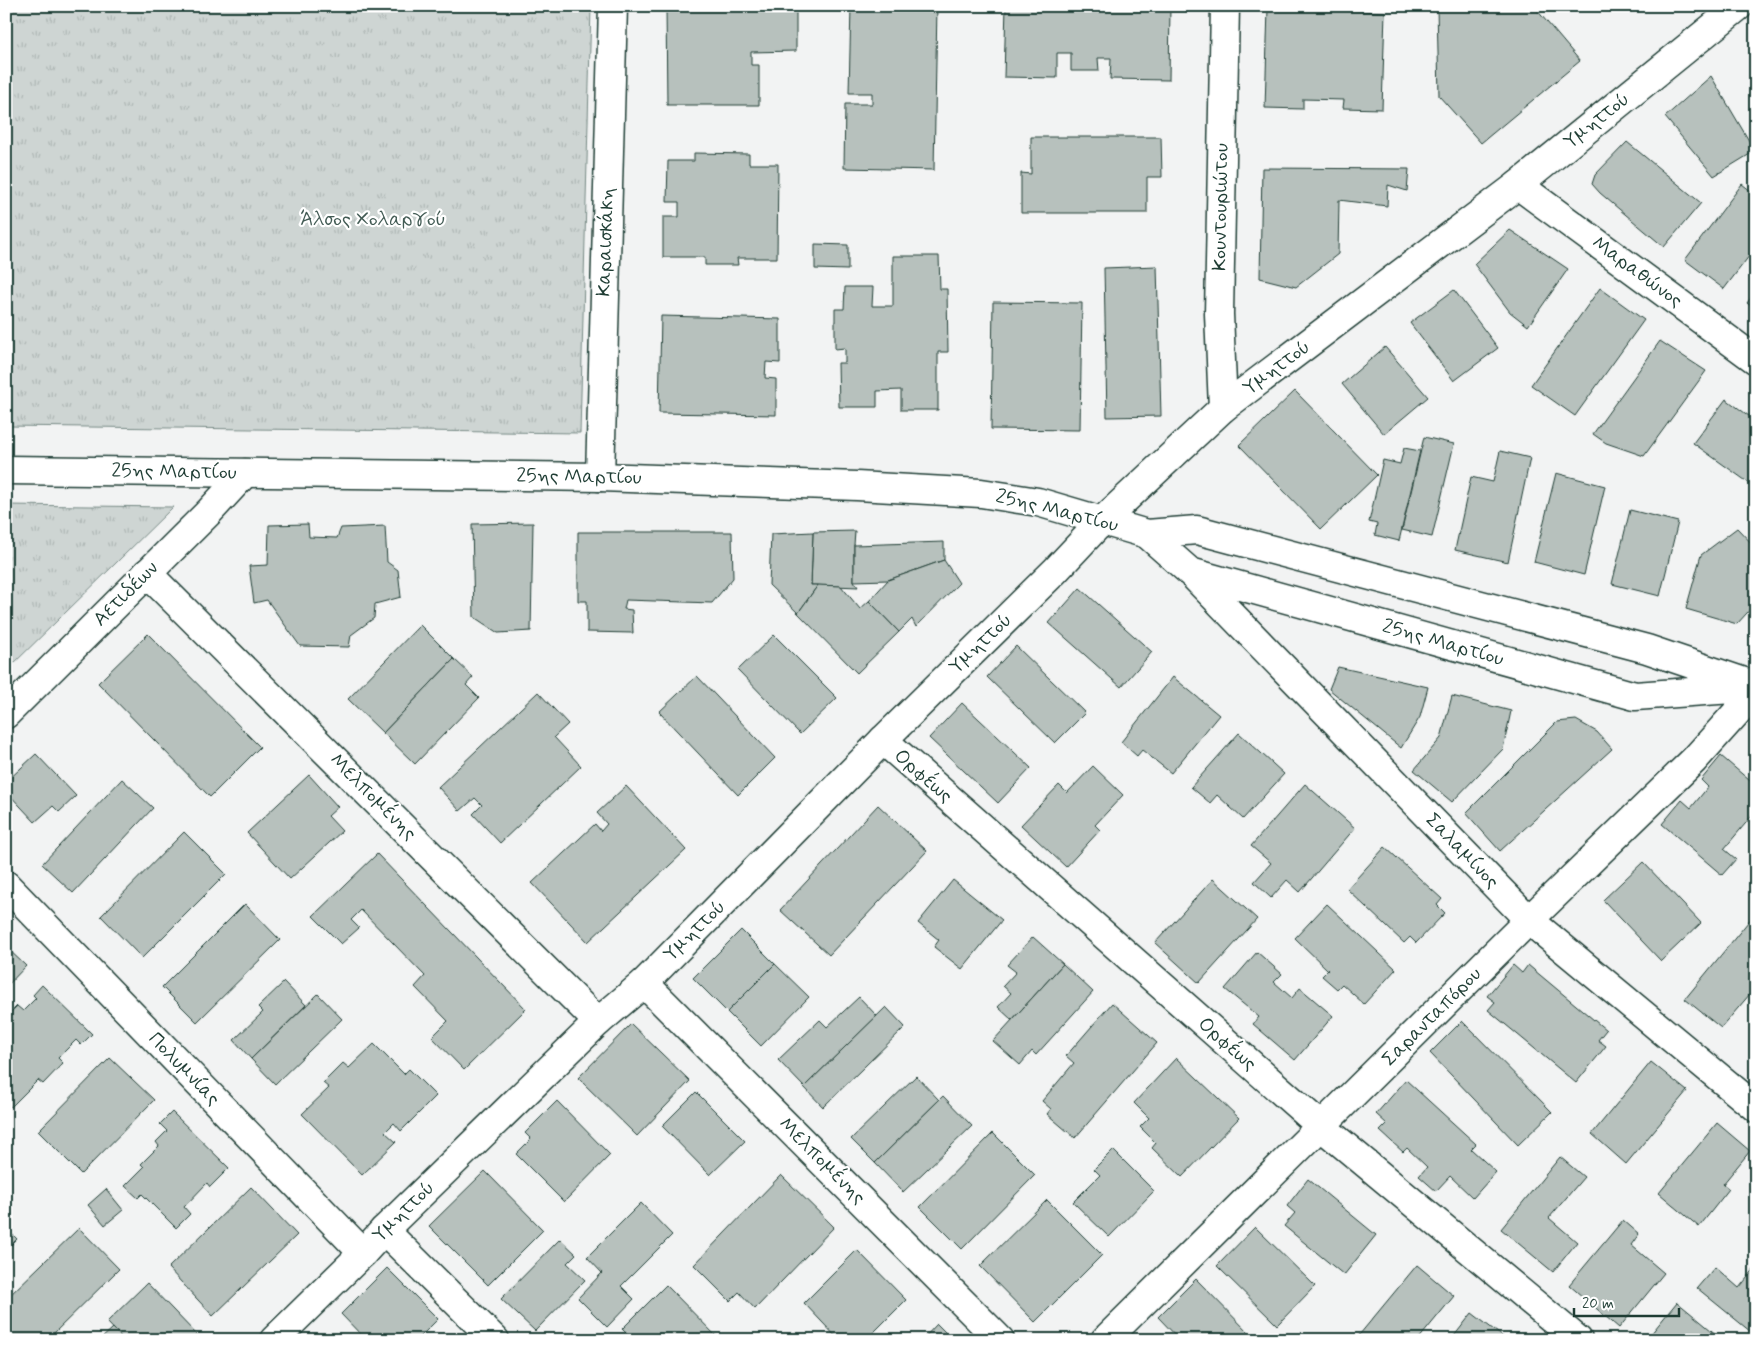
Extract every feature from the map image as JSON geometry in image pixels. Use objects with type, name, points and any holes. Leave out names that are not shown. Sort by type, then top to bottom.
[{"type":"street","name":"Καραισκάκη","points":[[600,477],[613,6]]},
{"type":"street","name":"Κουντουριώτου","points":[[1223,408],[1219,314],[1225,6]]},
{"type":"street","name":"Υμηττού","points":[[274,1340],[598,1022],[644,982],[883,740],[1055,571],[1102,521],[1223,408],[1518,185],[1739,6]]},
{"type":"street","name":"Μαραθώνος","points":[[1518,185],[1756,360]]},
{"type":"street","name":"25ης Μαρτίου","points":[[6,470],[600,477],[857,486],[980,493],[1038,502],[1147,534],[1197,530],[1647,649],[1756,688]]},
{"type":"street","name":"Αετιδέων","points":[[6,714],[245,473]]},
{"type":"street","name":"25ης Μαρτίου","points":[[1147,534],[1190,572],[1635,696],[1756,688]]},
{"type":"street","name":"Σαλαμίνος","points":[[1190,572],[1529,920],[1756,1108]]},
{"type":"street","name":"Μελπομένης","points":[[147,573],[598,1022]]},
{"type":"street","name":"Σαρανταπόρου","points":[[1105,1340],[1529,920],[1694,760],[1756,688]]},
{"type":"street","name":"Ορφέως","points":[[883,740],[1322,1127],[1578,1340]]},
{"type":"street","name":"Πολυμνίας","points":[[6,885],[362,1253]]},
{"type":"street","name":"Μελπομένης","points":[[644,982],[1000,1340]]},
{"type":"street","points":[[384,1230],[495,1340]]},
{"type":"green space","name":"Άλσος Χολαργού","points":[[6,6],[591,6],[580,433],[6,426]]},
{"type":"green space","points":[[6,505],[173,507],[6,671]]},
{"type":"building","points":[[666,6],[796,6],[796,51],[751,52],[751,65],[759,65],[759,105],[667,105]]},
{"type":"building","points":[[851,6],[937,6],[934,170],[844,168],[845,104],[872,104],[872,93],[849,93]]},
{"type":"building","points":[[1006,6],[1170,6],[1169,80],[1110,79],[1111,58],[1098,58],[1099,71],[1071,71],[1071,53],[1057,53],[1057,78],[1004,77]]},
{"type":"building","points":[[1437,7],[1536,9],[1580,61],[1481,143],[1439,96]]},
{"type":"building","points":[[1268,8],[1385,12],[1382,109],[1343,108],[1344,100],[1303,99],[1303,109],[1265,108]]},
{"type":"building","points":[[1756,71],[1756,85],[1750,75]]},
{"type":"building","points":[[1711,76],[1755,151],[1714,176],[1665,117]]},
{"type":"building","points":[[1031,137],[1161,137],[1162,177],[1147,177],[1147,213],[1021,213],[1021,173],[1031,174]]},
{"type":"building","points":[[1627,142],[1701,203],[1664,247],[1600,193],[1592,184],[1595,175]]},
{"type":"building","points":[[694,153],[749,154],[749,164],[778,164],[777,258],[737,258],[738,265],[705,265],[705,257],[663,257],[663,217],[679,217],[679,202],[667,202],[668,161],[694,161]]},
{"type":"building","points":[[1262,168],[1409,169],[1407,191],[1388,185],[1387,206],[1339,200],[1338,254],[1296,287],[1260,278]]},
{"type":"building","points":[[1742,184],[1756,195],[1756,247],[1724,289],[1685,260]]},
{"type":"building","points":[[1510,230],[1568,269],[1528,326],[1510,312],[1474,264]]},
{"type":"building","points":[[815,244],[848,245],[848,270],[815,269]]},
{"type":"building","points":[[893,256],[939,256],[940,289],[947,289],[948,352],[938,352],[938,410],[901,410],[901,390],[877,391],[877,407],[839,407],[838,363],[845,363],[845,348],[835,349],[835,309],[844,309],[845,287],[873,287],[872,306],[893,306]]},
{"type":"building","points":[[1157,266],[1161,416],[1107,417],[1104,268]]},
{"type":"building","points":[[1600,288],[1644,320],[1575,416],[1531,385]]},
{"type":"building","points":[[1454,290],[1498,348],[1454,381],[1410,323]]},
{"type":"building","points":[[1756,291],[1756,310],[1747,303]]},
{"type":"building","points":[[993,302],[1082,303],[1080,430],[991,429]]},
{"type":"building","points":[[661,316],[780,319],[780,363],[766,362],[765,378],[776,379],[776,415],[659,413]]},
{"type":"building","points":[[1660,341],[1706,371],[1644,456],[1606,443],[1593,434]]},
{"type":"building","points":[[1385,347],[1428,397],[1384,434],[1342,384]]},
{"type":"building","points":[[1295,391],[1377,475],[1321,529],[1239,445]]},
{"type":"building","points":[[1726,399],[1749,416],[1753,409],[1756,411],[1756,488],[1693,443]]},
{"type":"building","points":[[1424,437],[1454,444],[1432,537],[1402,530]]},
{"type":"building","points":[[1404,448],[1420,451],[1399,541],[1375,535],[1377,524],[1369,522],[1383,460],[1400,464]]},
{"type":"building","points":[[1500,451],[1530,458],[1508,562],[1455,550],[1471,477],[1493,482]]},
{"type":"building","points":[[1556,473],[1605,486],[1584,575],[1534,562]]},
{"type":"building","points":[[1630,510],[1678,522],[1660,596],[1612,584]]},
{"type":"building","points":[[533,523],[531,631],[498,633],[474,617],[472,524]]},
{"type":"building","points":[[308,524],[309,537],[337,538],[341,528],[385,526],[387,562],[398,570],[401,597],[375,604],[374,618],[351,635],[349,647],[300,646],[267,600],[254,603],[249,566],[268,565],[269,525]]},
{"type":"building","points":[[1737,528],[1756,548],[1756,603],[1737,624],[1686,609],[1701,555]]},
{"type":"building","points":[[855,531],[854,581],[858,587],[811,585],[813,532]]},
{"type":"building","points":[[578,532],[732,532],[733,578],[712,603],[626,600],[624,609],[632,610],[633,633],[587,632],[587,601],[578,601]]},
{"type":"building","points":[[813,532],[811,585],[818,585],[798,613],[769,585],[771,534]]},
{"type":"building","points":[[944,542],[944,560],[888,580],[854,581],[854,545]]},
{"type":"building","points":[[944,560],[959,583],[916,627],[912,619],[899,632],[869,601],[888,580]]},
{"type":"building","points":[[818,585],[841,586],[860,609],[869,601],[899,632],[857,673],[798,613]]},
{"type":"building","points":[[1080,588],[1152,652],[1121,687],[1049,623]]},
{"type":"building","points":[[420,625],[454,659],[383,733],[348,699]]},
{"type":"building","points":[[148,634],[260,747],[210,797],[98,683]]},
{"type":"building","points":[[774,635],[837,698],[800,734],[738,670]]},
{"type":"building","points":[[1016,646],[1085,713],[1055,743],[987,677]]},
{"type":"building","points":[[454,659],[473,677],[466,685],[479,698],[415,764],[383,733]]},
{"type":"building","points":[[1338,667],[1428,687],[1420,717],[1401,748],[1329,689]]},
{"type":"building","points":[[697,676],[775,758],[738,795],[659,712]]},
{"type":"building","points":[[1173,677],[1219,715],[1171,773],[1142,750],[1137,756],[1121,742]]},
{"type":"building","points":[[538,692],[568,724],[554,737],[581,766],[500,843],[473,814],[482,805],[475,798],[460,811],[438,787]]},
{"type":"building","points":[[1452,696],[1511,711],[1503,749],[1452,802],[1414,770],[1441,738]]},
{"type":"building","points":[[962,703],[1031,768],[998,803],[929,738]]},
{"type":"building","points":[[1576,720],[1597,732],[1612,749],[1500,851],[1466,813],[1557,722]]},
{"type":"building","points":[[1239,733],[1284,774],[1243,819],[1217,795],[1210,803],[1191,787]]},
{"type":"building","points":[[36,754],[76,796],[59,812],[53,806],[35,822],[6,791],[6,782]]},
{"type":"building","points":[[1721,756],[1756,786],[1756,811],[1724,849],[1736,859],[1722,875],[1662,824],[1682,800],[1691,808],[1708,787],[1701,780]]},
{"type":"building","points":[[1093,766],[1123,795],[1095,825],[1100,830],[1066,867],[1021,825],[1059,785],[1067,793]]},
{"type":"building","points":[[309,775],[338,807],[328,816],[342,831],[290,879],[247,833]]},
{"type":"building","points":[[122,779],[153,808],[73,893],[42,864]]},
{"type":"building","points":[[1305,784],[1355,828],[1300,892],[1287,880],[1271,898],[1254,882],[1271,863],[1251,846]]},
{"type":"building","points":[[626,786],[686,850],[588,942],[532,883],[595,824],[601,831],[607,824],[597,813]]},
{"type":"building","points":[[878,805],[927,851],[829,955],[780,910]]},
{"type":"building","points":[[184,832],[226,874],[142,958],[101,916]]},
{"type":"building","points":[[1385,847],[1442,899],[1437,905],[1445,913],[1416,943],[1410,937],[1404,943],[1347,889]]},
{"type":"building","points":[[377,854],[526,1009],[464,1070],[432,1037],[448,1021],[415,987],[425,976],[361,910],[351,920],[359,928],[341,944],[313,916]]},
{"type":"building","points":[[1643,862],[1701,923],[1661,961],[1603,900]]},
{"type":"building","points":[[1213,879],[1257,919],[1199,983],[1155,943]]},
{"type":"building","points":[[953,880],[1002,920],[962,969],[934,947],[939,940],[918,923]]},
{"type":"building","points":[[245,904],[280,940],[197,1022],[162,987]]},
{"type":"building","points":[[1327,904],[1396,969],[1364,1004],[1342,984],[1337,989],[1322,976],[1328,970],[1295,938]]},
{"type":"building","points":[[1753,916],[1756,919],[1756,987],[1721,1028],[1685,999]]},
{"type":"building","points":[[741,930],[775,964],[727,1012],[693,978]]},
{"type":"building","points":[[1033,937],[1063,964],[1012,1020],[998,1007],[1011,993],[1003,986],[1016,972],[1007,965]]},
{"type":"building","points":[[6,947],[26,966],[6,987]]},
{"type":"building","points":[[1257,952],[1282,974],[1274,982],[1292,998],[1300,988],[1333,1016],[1295,1060],[1253,1024],[1259,1017],[1225,989]]},
{"type":"building","points":[[775,964],[809,997],[761,1046],[727,1012]]},
{"type":"building","points":[[1063,964],[1093,992],[1036,1055],[1032,1051],[1020,1065],[993,1041]]},
{"type":"building","points":[[1513,965],[1522,973],[1528,965],[1606,1030],[1598,1040],[1606,1046],[1576,1083],[1488,1010],[1495,1002],[1487,996]]},
{"type":"building","points":[[284,982],[306,1005],[251,1059],[234,1040],[263,1012],[258,1007]]},
{"type":"building","points":[[42,985],[92,1034],[81,1045],[76,1040],[58,1058],[63,1063],[43,1084],[38,1080],[11,1107],[6,1102],[6,1017],[17,1006],[23,1011],[36,998],[33,995]]},
{"type":"building","points":[[318,994],[342,1019],[275,1084],[251,1059]]},
{"type":"building","points":[[859,997],[877,1016],[804,1087],[778,1060],[820,1020],[827,1027]]},
{"type":"building","points":[[1112,1003],[1157,1043],[1075,1138],[1047,1114],[1051,1109],[1042,1101],[1074,1063],[1066,1056]]},
{"type":"building","points":[[886,1007],[905,1027],[823,1107],[804,1087]]},
{"type":"building","points":[[1462,1021],[1552,1112],[1518,1145],[1430,1053]]},
{"type":"building","points":[[631,1024],[690,1081],[637,1136],[578,1078]]},
{"type":"building","points":[[374,1044],[404,1074],[409,1069],[436,1096],[401,1131],[394,1123],[385,1132],[396,1142],[362,1175],[302,1114],[329,1088],[323,1083],[343,1063],[349,1068]]},
{"type":"building","points":[[110,1058],[154,1100],[81,1174],[38,1131]]},
{"type":"building","points":[[1176,1058],[1239,1118],[1182,1177],[1152,1148],[1156,1143],[1140,1127],[1149,1118],[1134,1103]]},
{"type":"building","points":[[1651,1062],[1687,1091],[1626,1164],[1592,1134]]},
{"type":"building","points":[[916,1076],[939,1100],[875,1163],[851,1139]]},
{"type":"building","points":[[1406,1080],[1476,1144],[1471,1149],[1496,1172],[1473,1198],[1450,1176],[1436,1191],[1419,1176],[1427,1167],[1407,1148],[1403,1152],[1380,1131],[1387,1124],[1376,1114]]},
{"type":"building","points":[[696,1092],[745,1141],[710,1175],[662,1126]]},
{"type":"building","points":[[943,1096],[972,1126],[903,1192],[875,1163]]},
{"type":"building","points":[[557,1101],[610,1155],[564,1202],[516,1154],[531,1139],[525,1133]]},
{"type":"building","points":[[172,1112],[229,1168],[210,1187],[207,1183],[184,1207],[190,1214],[176,1228],[142,1194],[138,1198],[125,1186],[144,1167],[141,1164],[159,1146],[156,1142],[167,1131],[160,1124]]},
{"type":"building","points":[[1717,1123],[1750,1151],[1723,1184],[1729,1189],[1699,1227],[1659,1193]]},
{"type":"building","points":[[993,1133],[1035,1175],[962,1249],[920,1207]]},
{"type":"building","points":[[1113,1150],[1154,1191],[1109,1237],[1073,1202],[1100,1175],[1094,1169]]},
{"type":"building","points":[[1560,1157],[1584,1177],[1549,1218],[1577,1242],[1553,1272],[1501,1229]]},
{"type":"building","points":[[485,1171],[543,1230],[488,1285],[429,1226]]},
{"type":"building","points":[[781,1175],[834,1227],[755,1309],[739,1292],[730,1301],[694,1265]]},
{"type":"building","points":[[1308,1179],[1376,1235],[1344,1275],[1284,1226],[1295,1213],[1287,1206]]},
{"type":"building","points":[[251,1187],[297,1235],[213,1316],[168,1268]]},
{"type":"building","points":[[106,1189],[123,1210],[105,1225],[88,1205]]},
{"type":"building","points":[[1047,1200],[1102,1255],[1035,1322],[980,1266]]},
{"type":"building","points":[[641,1203],[672,1235],[621,1286],[634,1299],[607,1327],[578,1298],[602,1273],[587,1257]]},
{"type":"building","points":[[1623,1220],[1639,1234],[1631,1245],[1664,1273],[1619,1328],[1569,1285]]},
{"type":"building","points":[[1255,1227],[1315,1286],[1277,1325],[1217,1266]]},
{"type":"building","points":[[6,1228],[17,1239],[6,1250]]},
{"type":"building","points":[[79,1228],[119,1269],[47,1340],[6,1340],[6,1299]]},
{"type":"building","points":[[560,1239],[576,1254],[567,1263],[585,1280],[535,1331],[501,1299]]},
{"type":"building","points":[[857,1250],[906,1300],[866,1340],[839,1340],[804,1303]]},
{"type":"building","points":[[1417,1265],[1454,1296],[1418,1340],[1355,1340]]},
{"type":"building","points":[[1715,1267],[1739,1288],[1756,1267],[1756,1336],[1697,1288]]},
{"type":"building","points":[[387,1268],[438,1319],[417,1340],[366,1340],[341,1314]]},
{"type":"building","points":[[1196,1279],[1256,1340],[1180,1340],[1158,1317]]},
{"type":"building","points":[[147,1283],[198,1336],[194,1340],[124,1340],[107,1322]]},
{"type":"building","points":[[666,1285],[720,1340],[623,1340],[628,1335],[622,1329]]},
{"type":"building","points":[[1677,1302],[1723,1340],[1646,1340]]},
{"type":"building","points":[[1472,1313],[1507,1340],[1451,1340]]},
{"type":"building","points":[[937,1324],[953,1340],[922,1340]]},
{"type":"building","points":[[113,1328],[124,1340],[100,1340]]}]
